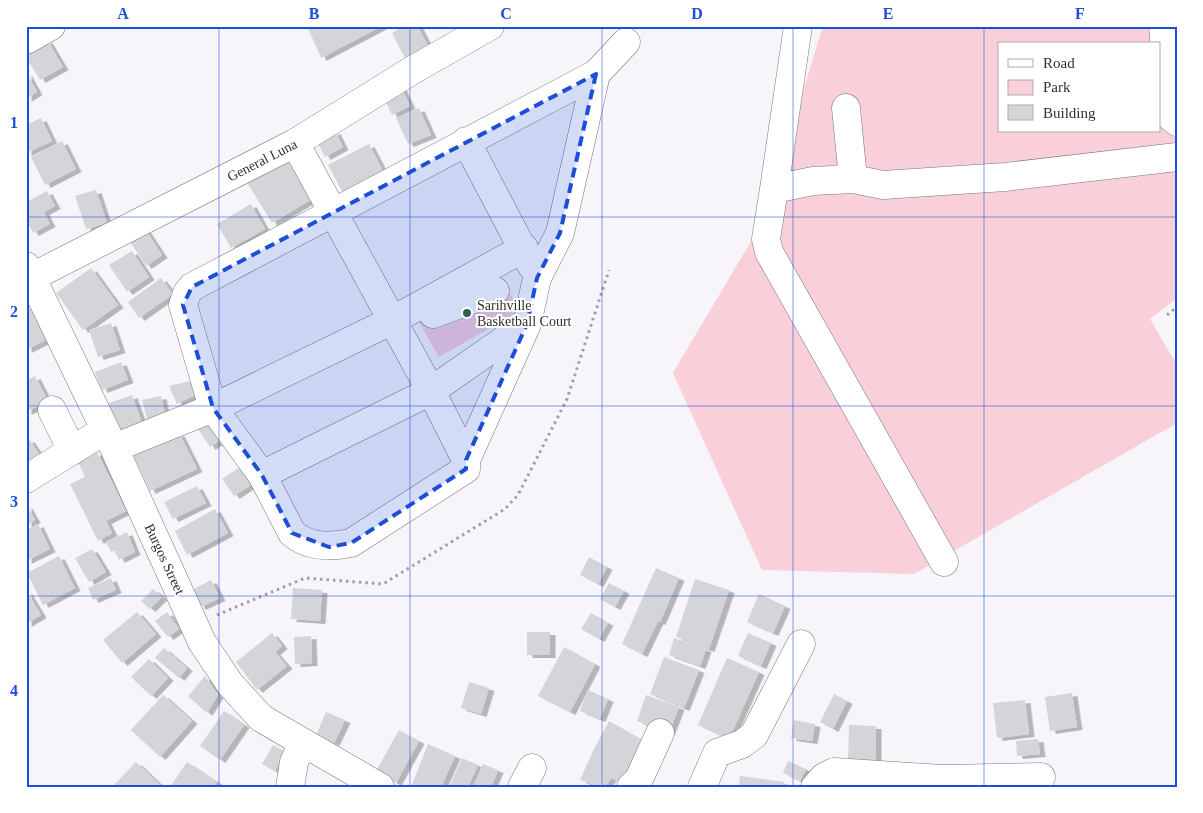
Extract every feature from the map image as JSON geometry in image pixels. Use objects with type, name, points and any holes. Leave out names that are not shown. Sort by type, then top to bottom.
[{"type":"street","points":[[26,40],[51,26]]},
{"type":"street","name":"General Luna","points":[[28,275],[295,143],[411,71],[490,26]]},
{"type":"street","points":[[798,26],[766,239],[769,252],[944,562]]},
{"type":"street","points":[[1162,26],[1170,116],[1177,122]]},
{"type":"street","points":[[596,74],[560,233],[536,278],[526,324],[466,460],[466,469],[351,543],[329,547],[307,542],[292,534],[262,474],[213,408],[183,305],[187,293],[192,287],[334,214],[466,141],[596,74],[626,42]]},
{"type":"street","points":[[846,108],[853,179]]},
{"type":"street","points":[[466,141],[524,248],[536,278]]},
{"type":"street","points":[[295,143],[431,391],[466,460]]},
{"type":"street","points":[[774,189],[813,182],[853,179],[883,185],[977,179],[1177,157]]},
{"type":"street","points":[[26,478],[72,450],[213,408],[394,324],[524,248]]},
{"type":"street","name":"Burgos Street","points":[[28,275],[109,439],[202,642],[230,684],[261,718],[380,787]]},
{"type":"street","points":[[394,324],[495,291]]},
{"type":"street","points":[[262,474],[431,391],[526,324]]},
{"type":"street","points":[[52,410],[72,450]]},
{"type":"street","points":[[702,787],[713,758],[717,753],[742,744],[754,735],[801,644]]},
{"type":"street","points":[[631,787],[639,778],[660,732]]},
{"type":"street","points":[[290,787],[294,762],[303,743]]},
{"type":"street","points":[[815,787],[824,777],[834,772],[942,779],[1042,776]]},
{"type":"path","points":[[1167,314],[1177,308]]},
{"type":"highlighted area","points":[[596,74],[560,233],[537,278],[527,324],[466,460],[466,469],[351,543],[329,547],[292,533],[262,475],[213,408],[183,305],[192,287]]},
{"type":"green space","points":[[823,26],[1177,26],[1177,298],[1150,319],[1177,365],[1177,423],[914,574],[762,570],[673,373],[763,221]]},
{"type":"green space","name":"Sarihville Basketball Court","points":[[496,269],[520,311],[439,357],[415,315]]},
{"type":"building","points":[[307,26],[382,26],[321,58]]},
{"type":"building","points":[[405,26],[418,26],[430,50],[407,62],[392,33]]},
{"type":"building","points":[[47,40],[63,67],[40,80],[26,57],[26,52]]},
{"type":"building","points":[[26,72],[37,92],[26,99]]},
{"type":"building","points":[[401,87],[410,106],[392,115],[383,96]]},
{"type":"building","points":[[419,108],[431,135],[408,144],[396,118]]},
{"type":"building","points":[[41,118],[52,141],[26,153],[26,125]]},
{"type":"building","points":[[335,131],[343,147],[325,157],[316,140]]},
{"type":"building","points":[[62,141],[76,169],[45,185],[31,157]]},
{"type":"building","points":[[369,144],[384,173],[343,193],[328,165]]},
{"type":"building","points":[[289,149],[317,196],[272,223],[243,176]]},
{"type":"building","points":[[96,190],[107,223],[86,229],[75,196]]},
{"type":"building","points":[[47,191],[55,206],[44,212],[50,224],[33,233],[26,219],[26,202]]},
{"type":"building","points":[[251,204],[265,229],[231,248],[217,224]]},
{"type":"building","points":[[145,229],[162,255],[146,266],[129,240]]},
{"type":"building","points":[[132,251],[149,277],[127,292],[109,265]]},
{"type":"building","points":[[91,268],[118,305],[83,330],[56,293]]},
{"type":"building","points":[[161,278],[173,294],[139,318],[128,302]]},
{"type":"building","points":[[26,301],[46,340],[26,350]]},
{"type":"building","points":[[111,323],[120,350],[98,357],[89,330]]},
{"type":"building","points":[[121,362],[128,380],[102,390],[95,372]]},
{"type":"building","points":[[35,376],[48,401],[26,412],[26,381]]},
{"type":"building","points":[[190,381],[197,394],[177,404],[169,386]]},
{"type":"building","points":[[132,395],[142,423],[116,431],[106,404]]},
{"type":"building","points":[[161,396],[165,414],[147,419],[142,400]]},
{"type":"building","points":[[214,414],[229,434],[210,447],[196,426]]},
{"type":"building","points":[[179,433],[197,469],[150,491],[133,454]]},
{"type":"building","points":[[29,439],[39,454],[26,463],[26,441]]},
{"type":"building","points":[[97,452],[126,511],[106,521],[112,533],[98,541],[70,484],[85,477],[78,462]]},
{"type":"building","points":[[243,465],[255,482],[234,496],[222,479]]},
{"type":"building","points":[[197,486],[206,503],[173,519],[164,502]]},
{"type":"building","points":[[26,504],[35,520],[26,526]]},
{"type":"building","points":[[215,509],[228,533],[187,555],[175,531]]},
{"type":"building","points":[[38,524],[50,549],[26,561],[26,530]]},
{"type":"building","points":[[127,532],[135,552],[119,560],[115,550],[111,552],[106,542]]},
{"type":"building","points":[[92,549],[106,572],[89,582],[75,558]]},
{"type":"building","points":[[59,556],[75,588],[43,605],[27,573]]},
{"type":"building","points":[[589,557],[607,567],[598,584],[580,575]]},
{"type":"building","points":[[656,568],[679,578],[660,622],[658,621],[642,654],[622,644]]},
{"type":"building","points":[[111,578],[116,590],[93,600],[88,588]]},
{"type":"building","points":[[695,579],[729,590],[709,649],[676,637]]},
{"type":"building","points":[[211,580],[220,598],[200,607],[192,590]]},
{"type":"building","points":[[609,583],[624,591],[615,607],[600,599]]},
{"type":"building","points":[[293,588],[322,590],[320,621],[291,619]]},
{"type":"building","points":[[153,589],[162,597],[150,609],[141,601]]},
{"type":"building","points":[[26,590],[41,615],[26,624]]},
{"type":"building","points":[[759,594],[785,606],[773,633],[747,622]]},
{"type":"building","points":[[137,612],[156,634],[122,663],[103,640]]},
{"type":"building","points":[[167,612],[179,629],[168,637],[155,621]]},
{"type":"building","points":[[591,613],[608,623],[599,639],[581,629]]},
{"type":"building","points":[[527,632],[550,632],[550,655],[527,655]]},
{"type":"building","points":[[272,633],[282,646],[275,652],[287,666],[257,690],[236,662]]},
{"type":"building","points":[[748,633],[771,643],[761,666],[738,656]]},
{"type":"building","points":[[311,636],[312,663],[295,664],[294,637]]},
{"type":"building","points":[[674,638],[706,649],[700,666],[669,655]]},
{"type":"building","points":[[564,647],[595,664],[570,712],[538,696]]},
{"type":"building","points":[[164,648],[187,668],[179,678],[155,658]]},
{"type":"building","points":[[664,657],[699,670],[684,708],[650,694]]},
{"type":"building","points":[[727,658],[759,672],[729,739],[698,725]]},
{"type":"building","points":[[149,659],[168,678],[151,696],[131,677]]},
{"type":"building","points":[[205,676],[218,695],[207,713],[188,696]]},
{"type":"building","points":[[469,682],[489,688],[481,714],[461,708]]},
{"type":"building","points":[[588,690],[608,699],[600,719],[580,711]]},
{"type":"building","points":[[1072,693],[1077,727],[1050,731],[1045,697]]},
{"type":"building","points":[[834,694],[847,701],[833,729],[820,722]]},
{"type":"building","points":[[163,695],[192,721],[160,757],[131,730]]},
{"type":"building","points":[[646,695],[679,707],[669,733],[637,721]]},
{"type":"building","points":[[1025,700],[1029,734],[997,738],[993,703]]},
{"type":"building","points":[[224,711],[244,725],[220,760],[200,746]]},
{"type":"building","points":[[326,712],[345,720],[334,743],[316,735]]},
{"type":"building","points":[[794,720],[815,724],[812,741],[791,738]]},
{"type":"building","points":[[609,721],[647,743],[625,784],[611,778],[605,787],[601,787],[580,780]]},
{"type":"building","points":[[849,725],[876,726],[876,765],[848,764]]},
{"type":"building","points":[[399,730],[419,741],[396,783],[376,771]]},
{"type":"building","points":[[1038,739],[1040,754],[1017,756],[1016,741]]},
{"type":"building","points":[[428,744],[455,756],[441,787],[411,787]]},
{"type":"building","points":[[273,745],[286,753],[275,771],[262,764]]},
{"type":"building","points":[[462,758],[478,765],[468,787],[449,787]]},
{"type":"building","points":[[788,761],[806,769],[800,781],[783,773]]},
{"type":"building","points":[[136,762],[161,786],[112,787]]},
{"type":"building","points":[[187,762],[217,782],[213,787],[170,787]]},
{"type":"building","points":[[483,764],[498,770],[491,787],[473,787]]},
{"type":"building","points":[[740,776],[784,782],[784,787],[739,787]]},
{"type":"place","name":"Sarihville Basketball Court","points":[[467,313]]}]
